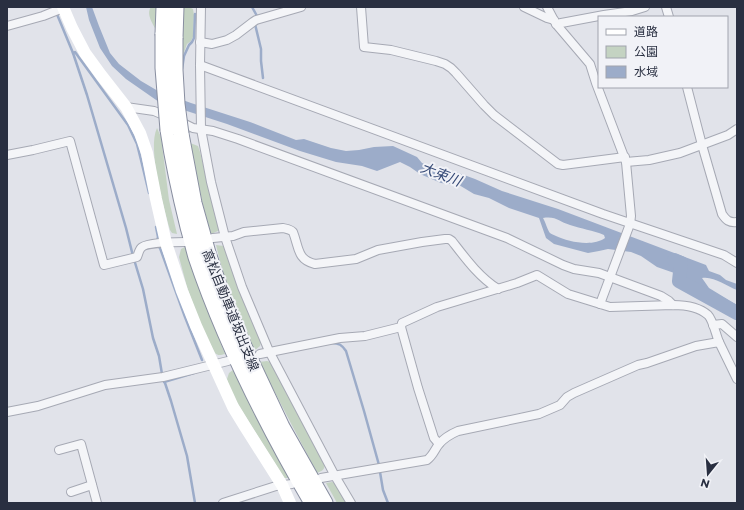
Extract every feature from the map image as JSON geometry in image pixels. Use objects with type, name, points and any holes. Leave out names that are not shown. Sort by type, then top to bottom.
[{"type":"highway","name":"高松自動車道坂出支線","points":[[164,7],[169,36]]},
{"type":"highway","name":"高松自動車道坂出支線","points":[[176,7],[163,68],[174,132],[208,252],[223,297],[243,344],[282,427],[325,503]]},
{"type":"highway","name":"高松自動車道坂出支線","points":[[174,132],[174,167],[182,204],[196,255],[212,301],[231,348],[255,399],[312,503]]},
{"type":"street","points":[[201,7],[201,127],[211,182],[225,237],[242,287],[269,351],[335,476],[351,503]]},
{"type":"street","points":[[200,42],[212,44],[227,40],[256,20],[301,7]]},
{"type":"street","points":[[361,7],[364,47],[391,50],[445,64],[456,73],[494,115],[558,164],[563,165],[625,159],[649,160],[680,153],[728,135],[737,129]]},
{"type":"street","points":[[524,7],[555,22],[632,11],[645,7]]},
{"type":"street","points":[[547,7],[555,22],[590,64],[625,159],[631,216],[600,304]]},
{"type":"street","points":[[7,26],[59,10],[101,75],[126,107],[140,133],[147,153],[166,243],[193,319],[233,407],[244,426],[287,484],[290,503]]},
{"type":"street","points":[[200,67],[629,225],[724,255],[737,263]]},
{"type":"street","points":[[687,88],[722,214],[726,220],[732,223],[737,222]]},
{"type":"street","points":[[126,107],[154,111],[193,128],[201,127],[238,139],[507,238],[563,265],[610,276],[661,296],[673,305]]},
{"type":"street","points":[[7,155],[70,141],[104,265],[137,257],[140,249],[148,244],[162,242],[186,242]]},
{"type":"street","points":[[213,238],[233,236],[244,232],[282,228],[286,229],[293,232],[301,256],[304,260],[308,263],[315,264],[356,258],[378,250],[449,239],[473,268],[498,289]]},
{"type":"street","points":[[439,444],[434,438],[420,395],[401,327],[402,323],[437,307],[537,276],[568,294],[610,307],[683,305],[701,311],[708,316],[713,325],[719,342],[737,379]]},
{"type":"street","points":[[713,325],[722,324],[737,337]]},
{"type":"street","points":[[260,354],[340,338],[365,336],[401,327]]},
{"type":"street","points":[[321,478],[427,460],[447,436],[458,431],[539,414],[560,405],[567,397],[574,393],[638,365],[648,363],[696,346],[719,342]]},
{"type":"street","points":[[7,412],[38,406],[105,385],[162,377],[228,361]]},
{"type":"street","points":[[59,450],[81,444],[97,503]]},
{"type":"street","points":[[224,503],[276,486],[287,484]]},
{"type":"street","points":[[71,492],[92,485]]},
{"type":"green space","points":[[151,7],[160,7],[159,35],[149,14]]},
{"type":"green space","points":[[184,7],[193,9],[194,15],[193,37],[187,44],[183,55],[183,38]]},
{"type":"green space","points":[[157,128],[161,137],[169,200],[177,234],[172,233],[170,230],[155,163],[154,137]]},
{"type":"green space","points":[[190,143],[198,146],[219,229],[211,234],[203,205]]},
{"type":"green space","points":[[216,245],[224,246],[252,322],[261,342],[260,346],[254,351],[224,278]]},
{"type":"green space","points":[[185,247],[225,354],[218,355],[215,353],[201,326],[187,287],[179,257],[181,249]]},
{"type":"green space","points":[[259,362],[270,362],[325,465],[320,472],[317,473]]},
{"type":"green space","points":[[233,370],[289,478],[284,478],[231,393],[227,379],[229,373]]},
{"type":"green space","points":[[326,483],[336,483],[348,503],[337,503]]},
{"type":"water","points":[[86,7],[92,7],[110,53],[119,64],[141,81],[158,91],[250,122],[296,140],[304,139],[331,148],[346,151],[393,146],[417,157],[422,163],[445,172],[453,171],[502,191],[558,209],[706,265],[709,271],[737,284],[737,290],[711,278],[702,278],[709,288],[737,305],[737,318],[705,299],[692,282],[680,275],[657,267],[641,256],[631,252],[608,249],[588,253],[554,244],[546,238],[539,218],[509,208],[489,198],[474,194],[459,185],[441,183],[420,174],[400,162],[377,171],[362,166],[336,162],[159,102],[126,79],[112,66],[100,48],[89,20]],"holes":[[[543,218],[548,218],[600,233],[604,235],[605,238],[600,241],[587,243],[574,242],[561,238],[549,232]]]},
{"type":"waterway","points":[[54,7],[73,53],[75,52],[128,125],[137,144],[149,193]]},
{"type":"waterway","points":[[252,7],[257,16]]},
{"type":"waterway","points":[[182,69],[184,56],[194,38],[195,14]]},
{"type":"waterway","points":[[255,24],[261,49],[263,78]]},
{"type":"waterway","points":[[73,53],[87,95],[143,289],[162,374],[187,456],[195,503]]},
{"type":"waterway","points":[[156,227],[158,237],[157,241]]},
{"type":"waterway","points":[[158,246],[202,360]]},
{"type":"waterway","name":"大束川","points":[[674,260],[681,263],[679,281],[737,313]]},
{"type":"waterway","points":[[332,343],[337,343],[346,351],[379,465]]},
{"type":"waterway","points":[[164,382],[194,373]]},
{"type":"waterway","points":[[380,472],[383,490],[388,503]]}]
